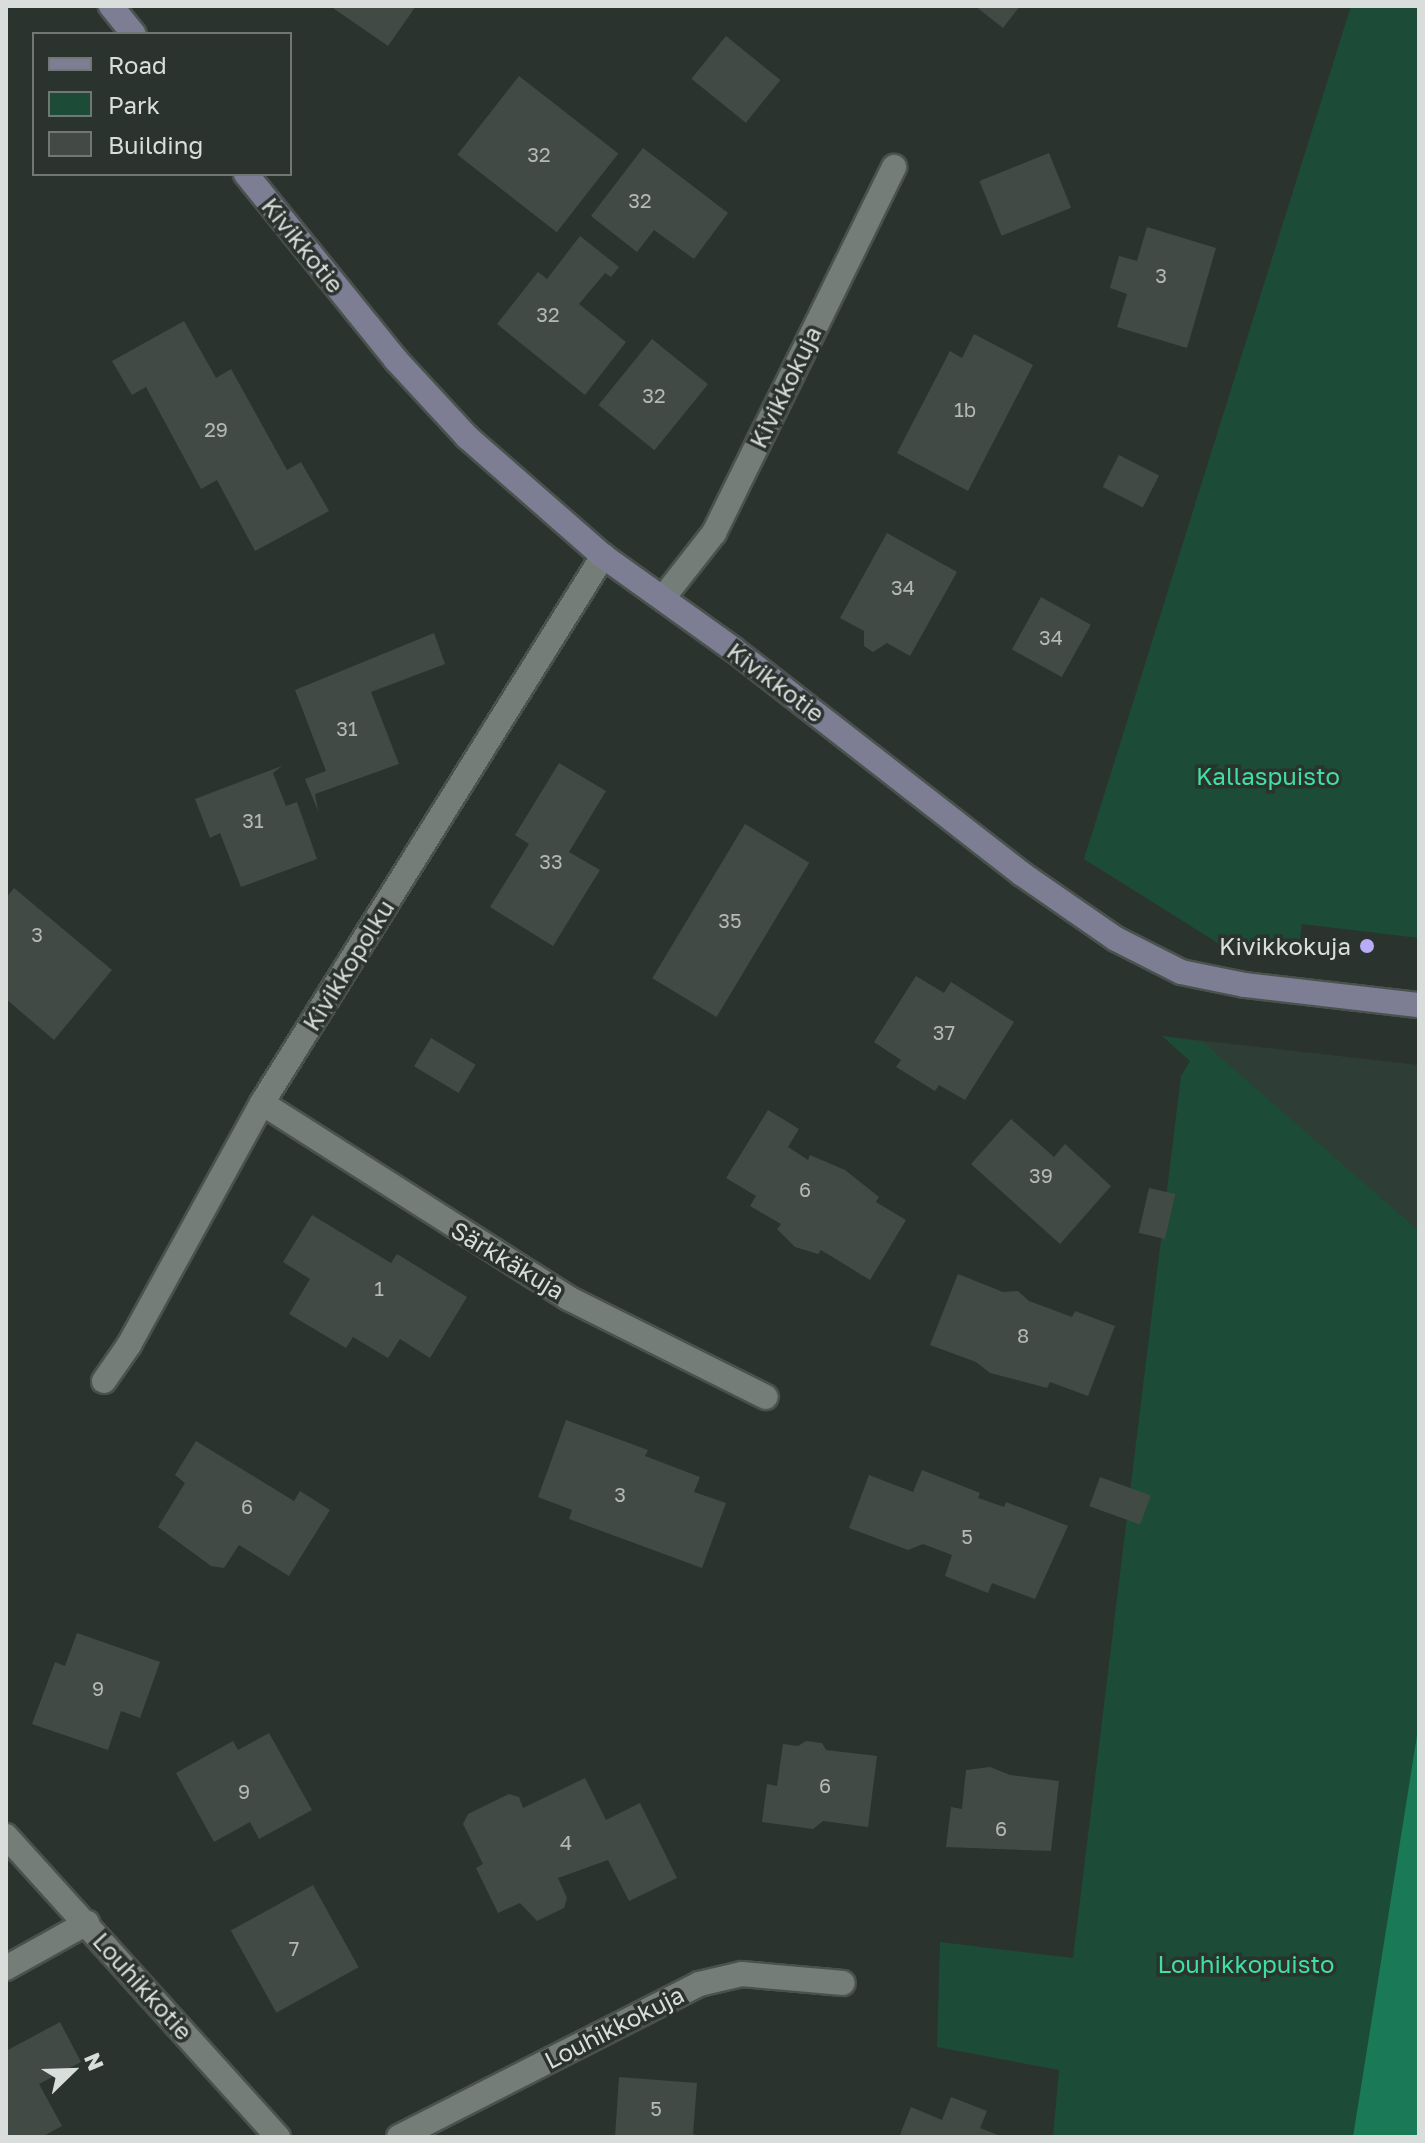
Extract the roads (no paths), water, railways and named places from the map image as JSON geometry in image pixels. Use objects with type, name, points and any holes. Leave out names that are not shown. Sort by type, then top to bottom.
[{"type":"street","points":[[111,6],[132,32]]},
{"type":"street","name":"Kivikkokuja","points":[[663,598],[714,533],[894,167]]},
{"type":"street","name":"Kivikkotie","points":[[248,176],[396,360],[467,437],[603,556],[663,598],[1022,874],[1116,939],[1181,972],[1245,985],[1419,1005]]},
{"type":"street","name":"Kivikkopolku","points":[[104,1381],[129,1345],[262,1103],[603,556]]},
{"type":"street","name":"Särkkäkuja","points":[[262,1103],[568,1298],[766,1397]]},
{"type":"street","name":"Louhikkotie","points":[[6,1836],[278,2137]]},
{"type":"street","points":[[6,1968],[87,1923]]},
{"type":"street","name":"Louhikkokuja","points":[[399,2137],[699,1984],[742,1974],[843,1983]]},
{"type":"place","name":"Kivikkokuja","points":[[1367,946]]},
{"type":"park label","name":"Kallaspuisto","points":[[1268,776]]},
{"type":"park label","name":"Louhikkopuisto","points":[[1246,1964]]}]
